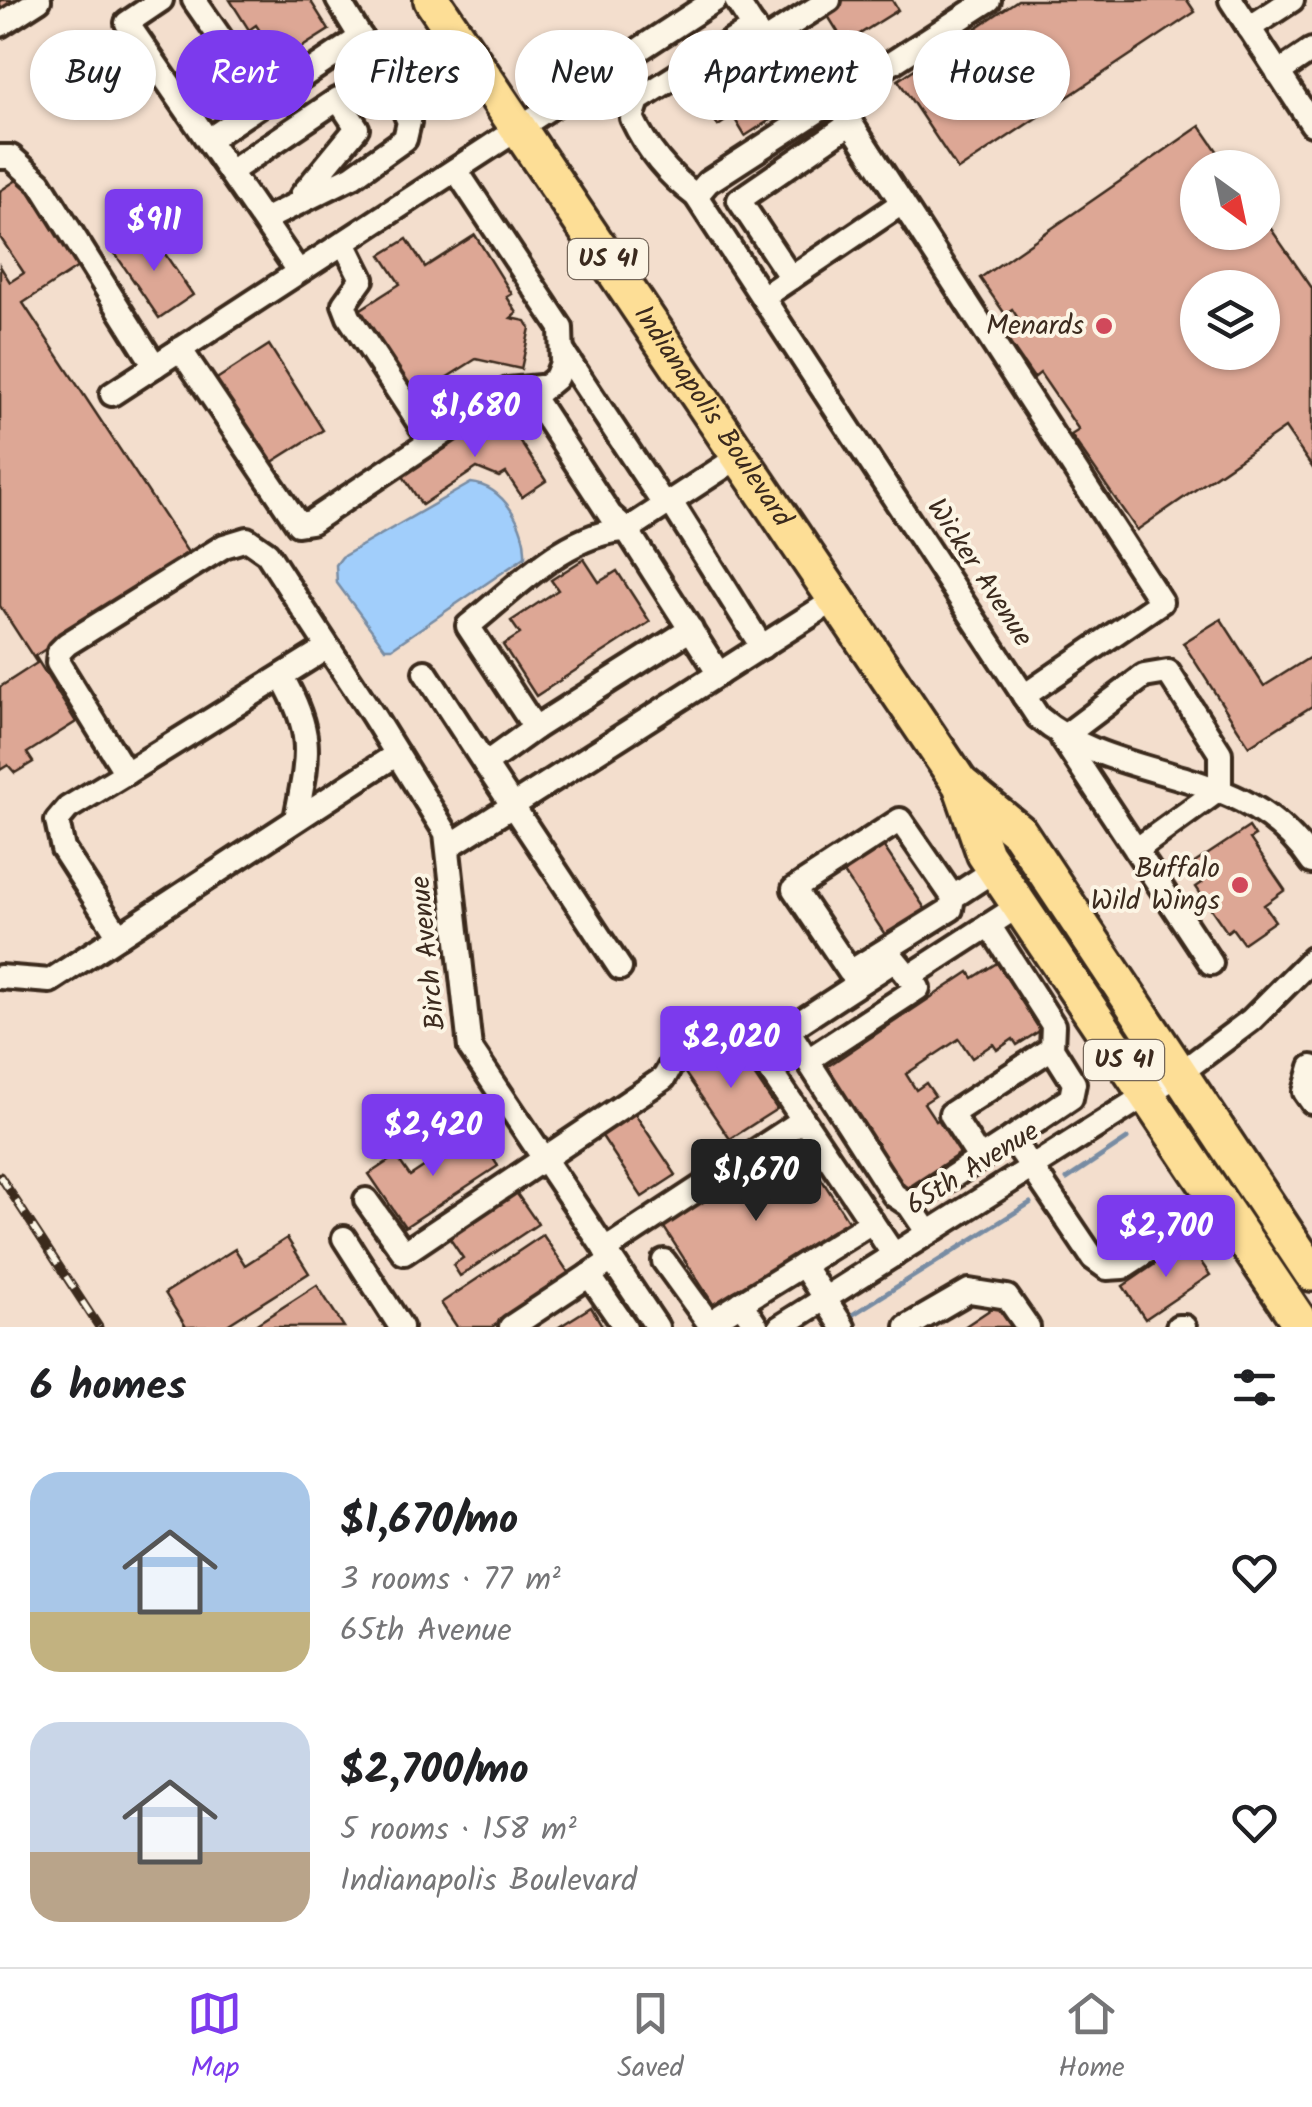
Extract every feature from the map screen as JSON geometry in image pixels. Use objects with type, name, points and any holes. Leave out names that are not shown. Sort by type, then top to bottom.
[{"type":"highway","name":"Indianapolis Boulevard","points":[[432,0],[961,784],[986,854],[1304,1327]]},
{"type":"highway","name":"Indianapolis Boulevard","points":[[961,784],[1019,832],[1312,1273]]},
{"type":"street","points":[[0,26],[39,0]]},
{"type":"street","points":[[161,0],[127,24],[298,271]]},
{"type":"street","points":[[194,0],[215,30]]},
{"type":"street","points":[[338,0],[357,30]]},
{"type":"street","points":[[112,394],[715,0]]},
{"type":"street","points":[[736,0],[755,30]]},
{"type":"street","points":[[766,30],[829,0]]},
{"type":"street","points":[[893,62],[989,0]]},
{"type":"street","points":[[1230,0],[1312,124]]},
{"type":"street","points":[[1249,28],[1292,0]]},
{"type":"street","points":[[1278,72],[1312,50]]},
{"type":"street","name":"Wicker Avenue","points":[[668,82],[646,94],[633,108],[638,132],[668,174],[696,196],[1038,718],[1062,738],[1237,794],[1304,832],[1312,862]]},
{"type":"street","points":[[230,172],[338,99],[356,128],[296,202]]},
{"type":"street","points":[[208,140],[237,120]]},
{"type":"street","points":[[264,220],[353,176],[405,139],[408,120]]},
{"type":"street","points":[[696,196],[708,182],[804,120]]},
{"type":"street","points":[[849,120],[1161,602],[1024,696]]},
{"type":"street","points":[[791,278],[740,200],[851,123]]},
{"type":"street","points":[[0,157],[10,157],[40,183],[155,366]]},
{"type":"street","points":[[180,350],[298,524],[311,522],[508,390],[540,387],[556,378],[563,352],[561,328],[456,170]]},
{"type":"street","points":[[762,297],[902,203]]},
{"type":"street","points":[[344,243],[362,279],[344,304],[349,317],[431,441]]},
{"type":"street","points":[[563,352],[762,647]]},
{"type":"street","points":[[540,387],[533,397],[537,407],[610,515],[628,530],[719,674]]},
{"type":"street","points":[[535,728],[468,626],[575,544],[608,530],[628,530],[740,456]]},
{"type":"street","name":"Birch Avenue","points":[[126,773],[63,673],[59,652],[236,540],[259,544],[446,832],[470,1048],[609,1255],[640,1324]]},
{"type":"street","points":[[448,847],[836,599]]},
{"type":"street","points":[[485,764],[690,629]]},
{"type":"street","points":[[119,936],[63,849],[57,822],[68,808],[328,647]]},
{"type":"street","points":[[424,672],[620,968]]},
{"type":"street","points":[[1136,850],[1220,789],[1220,754],[1168,672],[1144,676],[1062,738],[1136,850],[1211,963]]},
{"type":"street","points":[[282,677],[304,715],[307,735],[296,820]]},
{"type":"street","points":[[0,977],[50,982],[397,754]]},
{"type":"street","points":[[953,896],[900,820],[794,889],[850,972],[950,909],[953,896],[996,869]]},
{"type":"street","points":[[909,977],[1020,905]]},
{"type":"street","points":[[909,1205],[1071,1098],[1074,1082],[1053,1036],[989,925]]},
{"type":"street","points":[[808,1060],[918,988],[894,960],[788,1030],[894,1195],[909,1205],[928,1234]]},
{"type":"street","name":"65th Avenue","points":[[787,1322],[1180,1074],[1308,973]]},
{"type":"street","points":[[366,1200],[404,1254],[664,1078],[674,1058],[718,1024],[741,1028],[894,1255]]},
{"type":"street","points":[[980,1159],[951,1114],[1053,1036]]},
{"type":"street","points":[[1312,1066],[1306,1092],[1312,1102]]},
{"type":"street","points":[[510,1327],[589,1275],[609,1255],[803,1120]]},
{"type":"street","points":[[1012,1138],[1093,1258],[1107,1268],[1124,1267],[1172,1234]]},
{"type":"street","points":[[664,1261],[709,1323],[872,1222]]},
{"type":"street","points":[[344,1238],[402,1327]]},
{"type":"street","points":[[803,1265],[843,1327]]},
{"type":"street","points":[[589,1275],[640,1324]]},
{"type":"street","points":[[773,1284],[787,1322]]},
{"type":"street","points":[[907,1327],[968,1291],[1007,1297],[1028,1327]]},
{"type":"street","points":[[741,1303],[758,1327]]},
{"type":"water","points":[[471,483],[493,491],[511,510],[522,533],[525,557],[392,648],[385,648],[337,583],[336,565],[342,557]]},
{"type":"building","points":[[0,0],[22,0],[0,14]]},
{"type":"building","points":[[230,0],[310,0],[329,30],[314,40],[314,30],[259,30],[256,25],[249,30]]},
{"type":"building","points":[[818,0],[892,0],[898,10],[866,30],[837,30]]},
{"type":"building","points":[[1018,0],[1187,0],[1195,12],[1070,95],[1070,30],[973,30]]},
{"type":"building","points":[[913,70],[913,102],[898,80]]},
{"type":"building","points":[[735,120],[770,120],[745,136]]},
{"type":"building","points":[[925,120],[1033,120],[958,170]]},
{"type":"building","name":"Menards","points":[[1200,126],[1217,150],[1180,150],[1180,250],[1280,250],[1280,242],[1312,288],[1312,467],[1285,428],[1137,530],[1071,435],[1079,430],[1040,373],[1034,378],[1002,332],[1019,320],[1012,309],[1005,314],[980,278]]},
{"type":"building","points":[[23,176],[81,265],[23,303],[189,554],[35,656],[76,722],[27,753],[33,762],[15,773],[8,765],[0,770],[0,687],[37,663],[0,606],[0,266],[10,282],[24,273],[0,237],[0,191]]},
{"type":"building","points":[[148,229],[193,295],[159,318],[114,252]]},
{"type":"building","points":[[475,235],[512,294],[507,297],[517,313],[511,318],[526,321],[530,328],[521,369],[476,359],[414,398],[358,311],[400,284],[381,255],[407,239],[425,267]]},
{"type":"building","points":[[269,345],[323,430],[269,464],[215,380]]},
{"type":"building","points":[[498,408],[546,481],[522,497],[506,473],[499,477],[477,468],[422,505],[401,473]]},
{"type":"building","points":[[584,559],[599,582],[617,571],[650,622],[536,696],[503,645],[520,634],[511,621],[558,590],[551,580]]},
{"type":"building","points":[[1221,619],[1264,686],[1312,656],[1312,706],[1249,746],[1183,643]]},
{"type":"building","name":"Buffalo Wild Wings","points":[[1249,827],[1255,836],[1250,839],[1285,890],[1264,905],[1275,921],[1243,943],[1232,928],[1227,932],[1196,887],[1202,883],[1190,866]]},
{"type":"building","points":[[882,844],[928,913],[888,939],[842,870]]},
{"type":"building","points":[[997,963],[1041,1030],[1017,1045],[1013,1039],[997,1050],[993,1044],[972,1058],[959,1039],[906,1074],[916,1090],[926,1083],[935,1096],[924,1103],[936,1121],[943,1117],[965,1150],[903,1191],[822,1070],[969,972],[973,978]]},
{"type":"building","points":[[732,1042],[777,1109],[730,1139],[685,1073]]},
{"type":"building","points":[[631,1108],[676,1175],[642,1197],[598,1130]]},
{"type":"building","points":[[476,1132],[498,1166],[405,1227],[369,1174],[396,1156],[410,1176]]},
{"type":"building","points":[[797,1141],[849,1222],[715,1307],[663,1226]]},
{"type":"building","points":[[515,1191],[538,1224],[460,1276],[453,1265],[463,1258],[448,1236]]},
{"type":"building","points":[[543,1235],[570,1275],[492,1327],[457,1327],[441,1303]]},
{"type":"building","points":[[287,1238],[309,1273],[224,1327],[186,1327],[165,1293],[235,1249],[245,1265]]},
{"type":"building","points":[[1187,1242],[1210,1275],[1145,1319],[1123,1286]]},
{"type":"building","points":[[317,1285],[344,1327],[252,1327]]},
{"type":"building","points":[[1003,1301],[1020,1327],[964,1327]]},
{"type":"building","points":[[591,1307],[603,1327],[559,1327]]},
{"type":"waterway","points":[[1067,1179],[1127,1139]]},
{"type":"waterway","points":[[852,1315],[1030,1203]]},
{"type":"railway","points":[[0,1176],[99,1327]]},
{"type":"place","name":"Menards","points":[[1104,326]]},
{"type":"place","name":"Buffalo Wild Wings","points":[[1240,885]]}]
